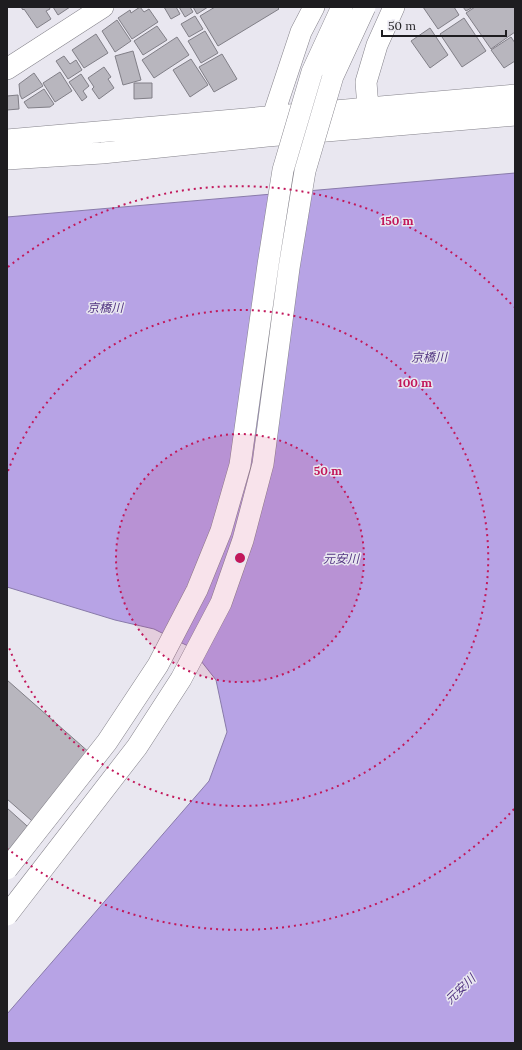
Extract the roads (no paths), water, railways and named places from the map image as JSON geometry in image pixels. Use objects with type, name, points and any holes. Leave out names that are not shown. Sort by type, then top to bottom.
[{"type":"street","points":[[7,69],[81,13],[104,7]]},
{"type":"street","points":[[267,136],[301,32],[314,7]]},
{"type":"street","points":[[7,869],[107,742],[158,665],[197,590],[221,531],[240,465],[283,170],[312,72],[342,7]]},
{"type":"street","points":[[7,916],[137,747],[181,678],[221,603],[243,540],[263,464],[289,268],[305,171],[333,76],[365,7]]},
{"type":"street","points":[[368,117],[366,82],[378,45],[394,7]]},
{"type":"street","points":[[7,159],[102,153],[267,136],[368,117],[515,95]]},
{"type":"street","points":[[7,140],[273,116],[368,117],[515,115]]},
{"type":"street","points":[[7,150],[26,149],[102,153]]},
{"type":"water","name":"元安川","points":[[515,173],[515,1043],[7,1043],[7,1014],[209,781],[227,732],[216,680],[190,647],[154,629],[115,620],[7,587],[7,217]]},
{"type":"water label","name":"京橋川","points":[[105,307]]},
{"type":"water label","name":"京橋川","points":[[429,357]]}]
